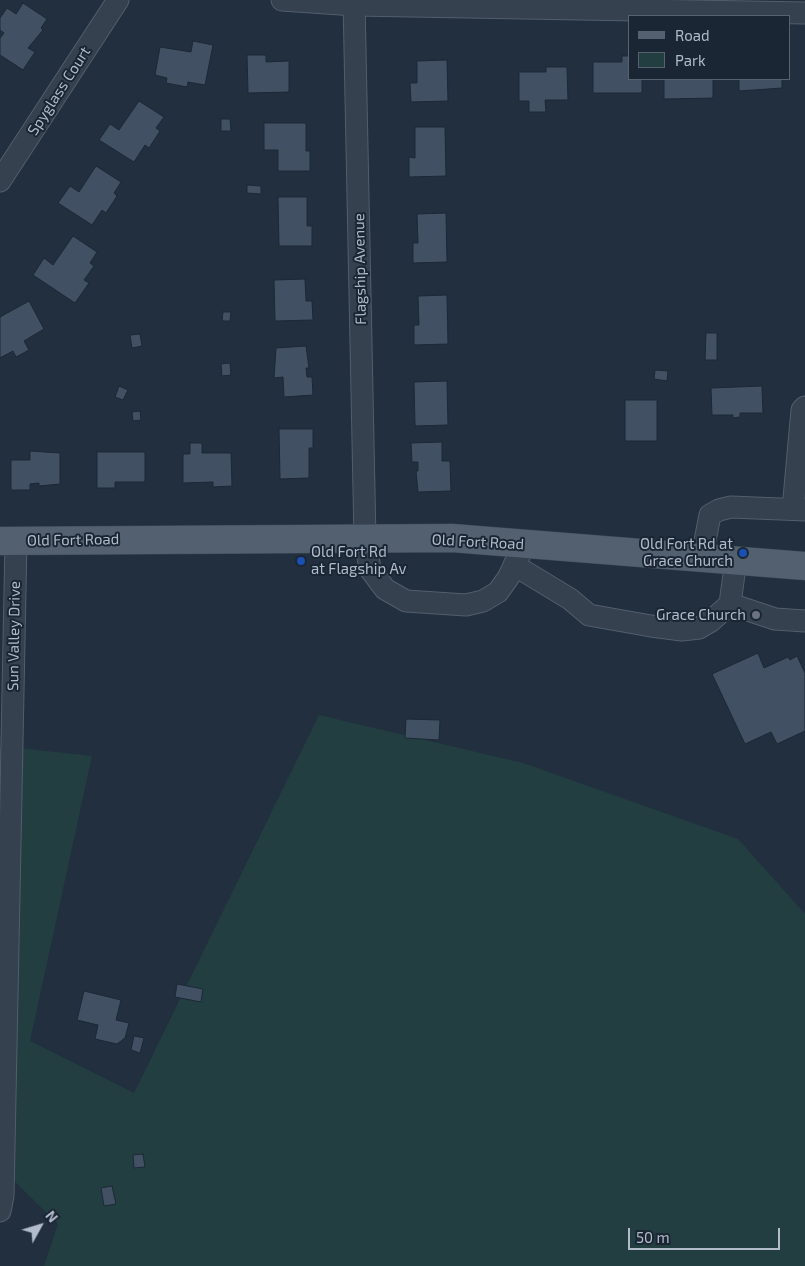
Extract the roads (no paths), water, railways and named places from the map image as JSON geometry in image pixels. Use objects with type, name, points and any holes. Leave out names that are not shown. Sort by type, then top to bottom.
[{"type":"main road","name":"Old Fort Road","points":[[8,541],[452,538],[520,555],[702,556],[805,566]]},
{"type":"street","name":"Spyglass Court","points":[[0,181],[118,0]]},
{"type":"street","points":[[282,0],[805,13]]},
{"type":"street","name":"Flagship Avenue","points":[[354,2],[365,539],[370,569],[377,582],[406,601],[466,605],[483,601],[498,592],[520,555]]},
{"type":"street","points":[[702,556],[710,515],[719,510],[731,507],[799,510],[802,410],[805,408]]},
{"type":"street","name":"Sun Valley Drive","points":[[0,1211],[3,1186],[8,541]]},
{"type":"street","points":[[520,555],[589,615],[682,630],[699,628],[711,621],[730,604],[736,559]]},
{"type":"street","points":[[730,604],[775,619],[805,621]]},
{"type":"place","name":"Old Fort Rd at Grace Church","points":[[743,553]]},
{"type":"place","name":"Old Fort Rd at Flagship Av","points":[[301,561]]},
{"type":"place","name":"Grace Church","points":[[756,615]]}]
